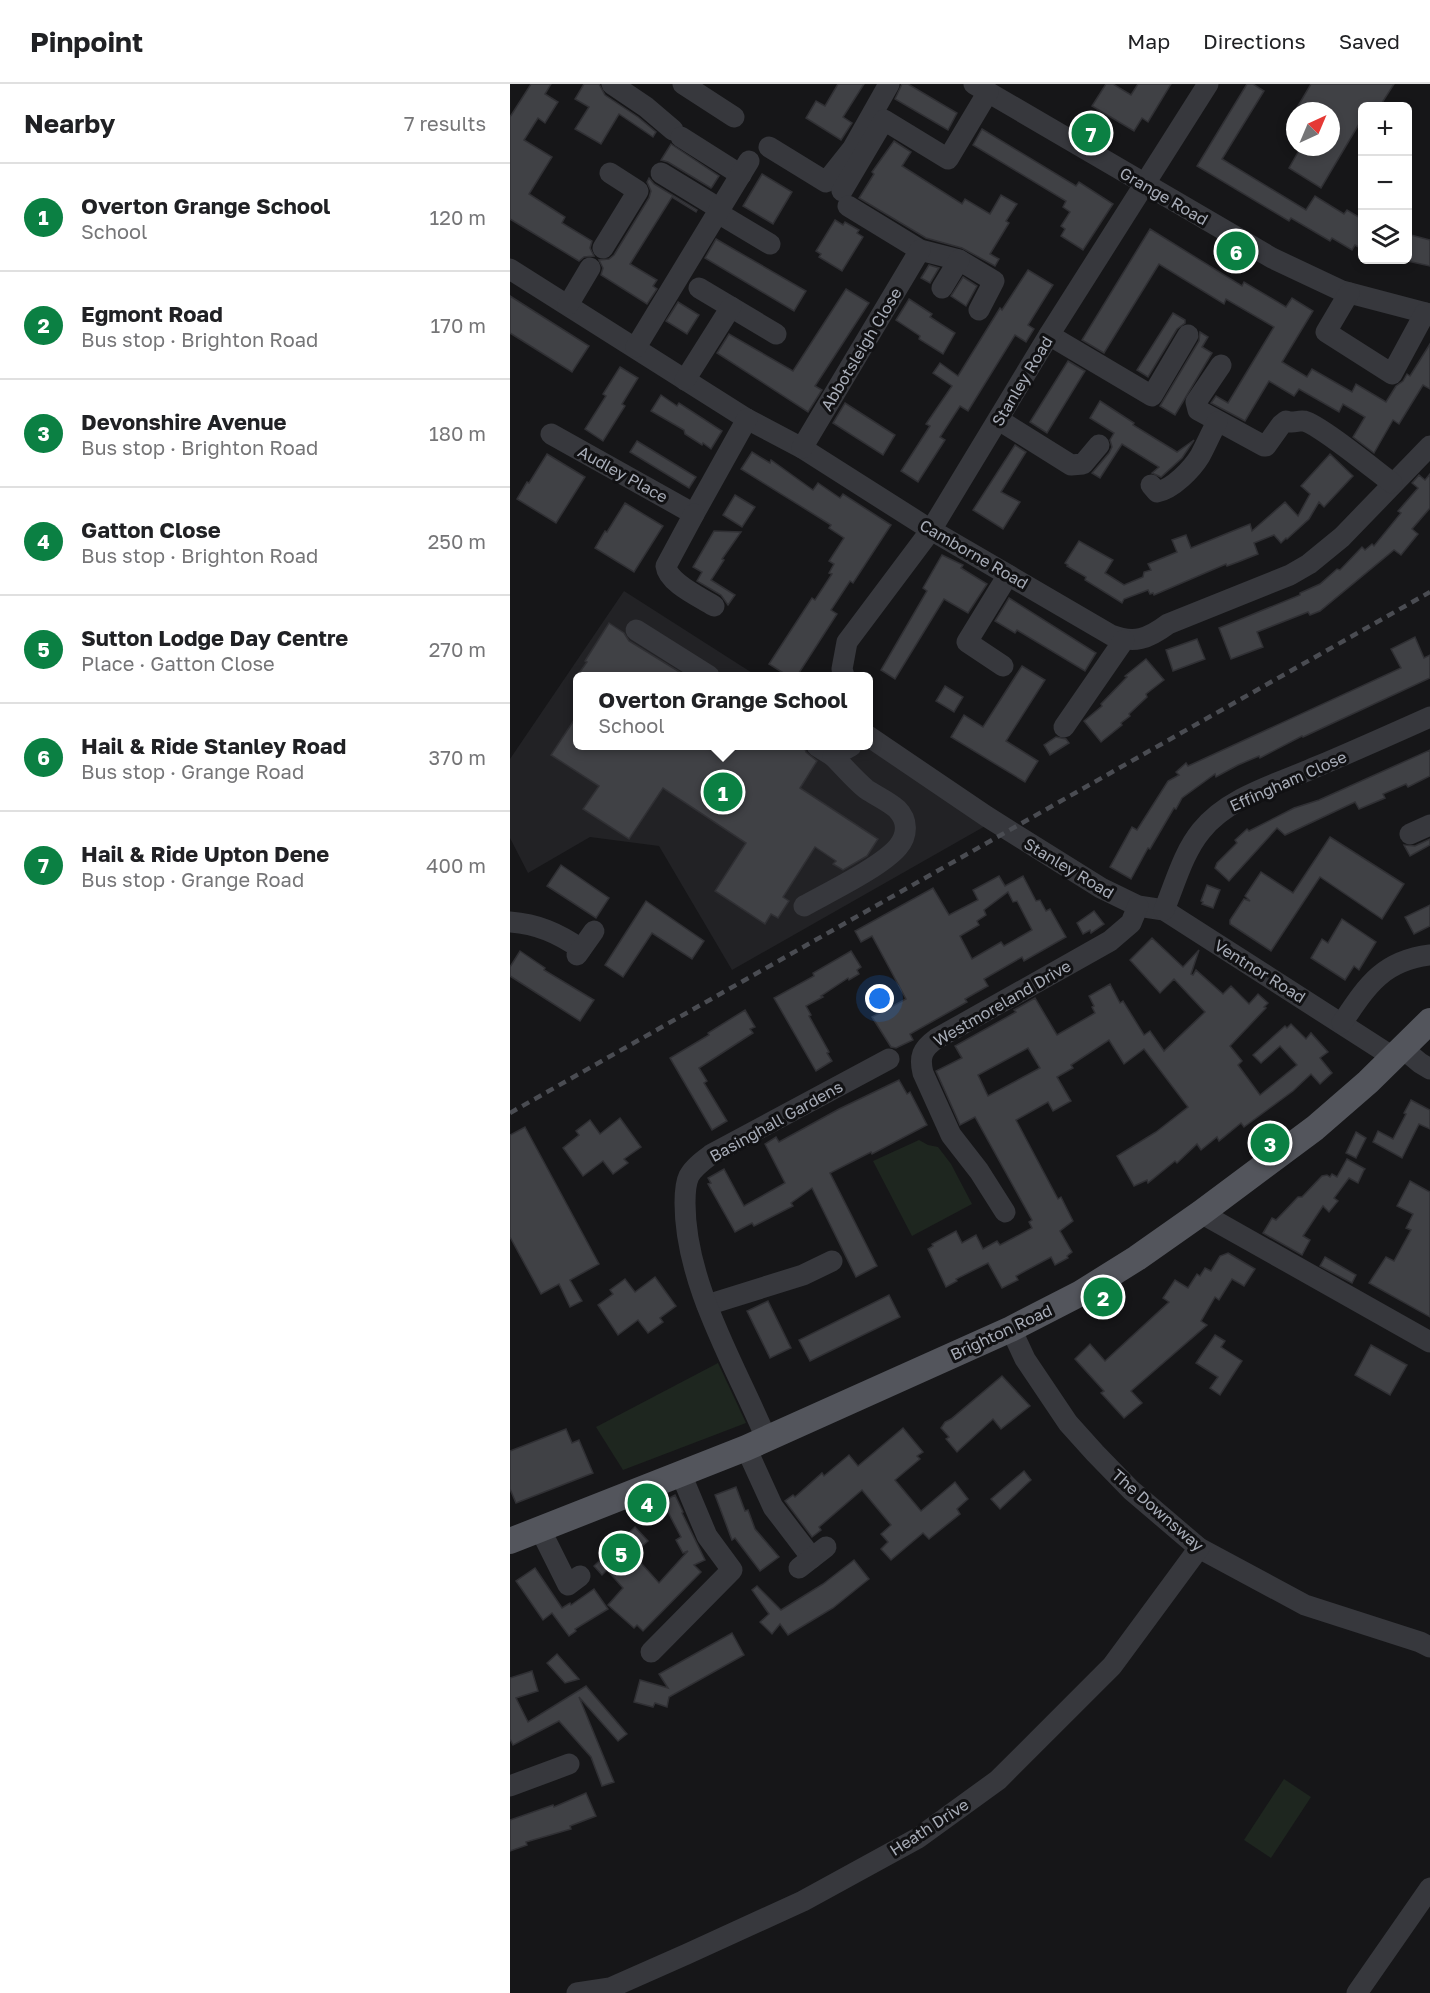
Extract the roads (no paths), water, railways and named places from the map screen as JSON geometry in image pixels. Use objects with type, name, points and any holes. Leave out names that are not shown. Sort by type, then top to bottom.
[{"type":"main road","name":"Brighton Road","points":[[510,1540],[756,1443],[1011,1329],[1109,1276],[1201,1212],[1322,1122],[1430,1021]]},
{"type":"street","points":[[612,84],[646,107],[677,134],[745,168],[636,347]]},
{"type":"street","points":[[683,84],[734,117]]},
{"type":"street","points":[[769,147],[826,182],[853,148],[889,84]]},
{"type":"street","name":"Stanley Road","points":[[843,672],[847,642],[931,530],[1049,335],[1208,84]]},
{"type":"street","points":[[979,310],[994,281],[959,260],[920,250],[845,199],[884,120],[948,159],[981,88]]},
{"type":"street","name":"Grange Road","points":[[981,88],[1272,258],[1349,293],[1427,314]]},
{"type":"street","points":[[603,248],[638,191],[610,173]]},
{"type":"street","points":[[661,173],[770,244]]},
{"type":"street","name":"Abbotsleigh Close","points":[[802,448],[920,250]]},
{"type":"street","points":[[942,288],[959,260]]},
{"type":"street","points":[[568,305],[590,268]]},
{"type":"street","name":"Camborne Road","points":[[510,269],[747,419],[802,448],[931,530],[1111,635],[1124,640]]},
{"type":"street","points":[[699,288],[776,334]]},
{"type":"street","points":[[1349,293],[1326,332],[1392,374],[1427,314]]},
{"type":"street","points":[[685,380],[731,307]]},
{"type":"street","points":[[1049,335],[1152,396],[1188,335]]},
{"type":"street","points":[[1221,365],[1196,402],[1198,410],[1264,446],[1286,422],[1305,422],[1320,430],[1392,483]]},
{"type":"street","points":[[714,606],[672,580],[666,566],[747,419]]},
{"type":"street","points":[[999,420],[1071,465],[1083,464],[1099,446]]},
{"type":"street","points":[[1151,484],[1157,492],[1164,490],[1182,476],[1200,456],[1218,422]]},
{"type":"street","name":"Audley Place","points":[[551,434],[694,514]]},
{"type":"street","points":[[1064,727],[1124,640],[1140,639],[1157,632],[1168,624],[1290,575],[1309,564],[1342,537],[1430,446]]},
{"type":"street","points":[[1003,666],[966,642],[1008,575]]},
{"type":"street","points":[[636,630],[704,672]]},
{"type":"street","name":"Effingham Close","points":[[1164,910],[1190,847],[1214,817],[1255,793],[1426,713]]},
{"type":"street","name":"Stanley Road","points":[[873,739],[1028,843],[1129,902]]},
{"type":"street","points":[[804,906],[878,862],[897,848],[906,831],[902,816],[897,810],[852,776],[835,750]]},
{"type":"street","points":[[1410,834],[1430,825]]},
{"type":"street","name":"Ventnor Road","points":[[1129,902],[1164,910],[1342,1023],[1430,1069]]},
{"type":"street","name":"Westmoreland Drive","points":[[1005,1212],[979,1171],[951,1135],[923,1073],[920,1062],[921,1053],[936,1039],[1110,941],[1131,923],[1129,902]]},
{"type":"street","points":[[510,922],[524,922],[544,928],[579,952],[594,931]]},
{"type":"street","points":[[1342,1023],[1362,994],[1385,969],[1415,957],[1430,955]]},
{"type":"street","name":"Basinghall Gardens","points":[[812,1558],[773,1507],[756,1443],[707,1305],[687,1234],[685,1193],[688,1177],[712,1154],[889,1059]]},
{"type":"street","points":[[1201,1212],[1348,1298],[1430,1342]]},
{"type":"street","points":[[707,1305],[803,1275],[832,1261]]},
{"type":"street","name":"The Downsway","points":[[1011,1329],[1025,1359],[1068,1423],[1131,1490],[1199,1548],[1305,1605],[1430,1647]]},
{"type":"street","points":[[650,1651],[732,1570],[707,1536],[681,1474]]},
{"type":"street","points":[[540,1529],[568,1585],[580,1576]]},
{"type":"street","name":"Heath Drive","points":[[577,1993],[614,1990],[803,1901],[918,1838],[998,1780],[1112,1666],[1199,1548]]},
{"type":"street","points":[[510,1786],[569,1764]]},
{"type":"street","points":[[1357,1993],[1430,1888]]},
{"type":"railway","points":[[510,1113],[1430,592]]},
{"type":"place","name":"Hail & Ride Upton Dene","points":[[1091,133]]},
{"type":"place","name":"Hail & Ride Stanley Road","points":[[1236,251]]},
{"type":"place","name":"Overton Grange School","points":[[723,792]]},
{"type":"place","name":"Devonshire Avenue","points":[[1270,1143]]},
{"type":"place","name":"Egmont Road","points":[[1103,1297]]},
{"type":"place","name":"Gatton Close","points":[[647,1503]]},
{"type":"place","name":"Sutton Lodge Day Centre","points":[[621,1553]]}]
